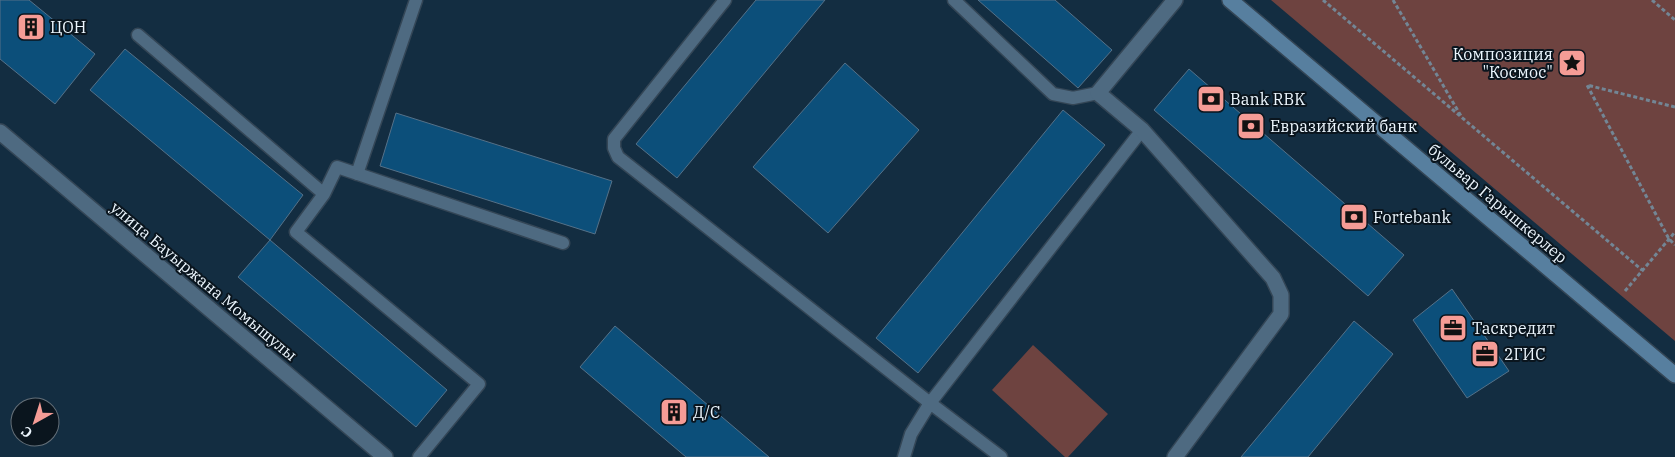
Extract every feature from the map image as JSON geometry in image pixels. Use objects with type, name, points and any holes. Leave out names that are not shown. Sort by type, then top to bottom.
[{"type":"street","points":[[1175,0],[1098,93],[1142,130],[1273,278],[1281,295],[1281,314],[1175,457]]},
{"type":"street","name":"бульвар Гарышкерлер","points":[[1230,0],[1675,375]]},
{"type":"street","name":"улица Бауыржана Момышулы","points":[[0,132],[385,457]]},
{"type":"lane","points":[[357,174],[416,0]]},
{"type":"lane","points":[[725,0],[614,139],[614,148],[618,157],[1001,457]]},
{"type":"lane","points":[[954,0],[1053,94],[1073,98],[1098,93]]},
{"type":"lane","points":[[138,35],[324,194]]},
{"type":"lane","points":[[904,457],[912,434],[930,402],[1142,130]]},
{"type":"lane","points":[[419,457],[479,384],[296,232],[324,194],[337,167],[563,243]]},
{"type":"path","points":[[1322,0],[1642,270]]},
{"type":"path","points":[[1393,0],[1463,119]]},
{"type":"path","points":[[1652,0],[1675,20]]},
{"type":"path","points":[[1675,107],[1587,85],[1668,239],[1675,245]]},
{"type":"path","points":[[1625,291],[1675,232]]},
{"type":"shaded area","points":[[1271,0],[1675,0],[1675,341]]},
{"type":"shaded area","points":[[1033,345],[1108,414],[1068,457],[1065,457],[992,390]]},
{"type":"building","name":"ЦОН","points":[[0,0],[29,0],[95,54],[55,104],[0,59]]},
{"type":"building","points":[[756,0],[825,0],[677,178],[636,144]]},
{"type":"building","points":[[978,0],[1055,0],[1112,50],[1078,88]]},
{"type":"building","points":[[125,49],[303,195],[270,240],[90,90]]},
{"type":"building","points":[[845,63],[919,130],[828,233],[753,167]]},
{"type":"building","points":[[1189,69],[1404,255],[1368,296],[1154,110]]},
{"type":"building","points":[[1063,110],[1105,145],[918,373],[876,338]]},
{"type":"building","points":[[396,113],[612,181],[595,234],[380,166]]},
{"type":"building","points":[[270,240],[447,390],[416,427],[238,277]]},
{"type":"building","points":[[1452,289],[1509,371],[1467,398],[1413,320]]},
{"type":"building","points":[[1354,321],[1393,354],[1308,457],[1241,457]]},
{"type":"building","name":"Д/С","points":[[615,326],[769,457],[686,457],[580,367]]},
{"type":"place","name":"ЦОН","points":[[31,27]]},
{"type":"place","name":"Композиция \"Космос\"","points":[[1572,63]]},
{"type":"place","name":"Bank RBK","points":[[1211,99]]},
{"type":"place","name":"Евразийский банк","points":[[1251,126]]},
{"type":"place","name":"Fortebank","points":[[1354,217]]},
{"type":"place","name":"Таскредит","points":[[1453,328]]},
{"type":"place","name":"2ГИС","points":[[1485,354]]},
{"type":"place","name":"Д/С","points":[[674,412]]}]
